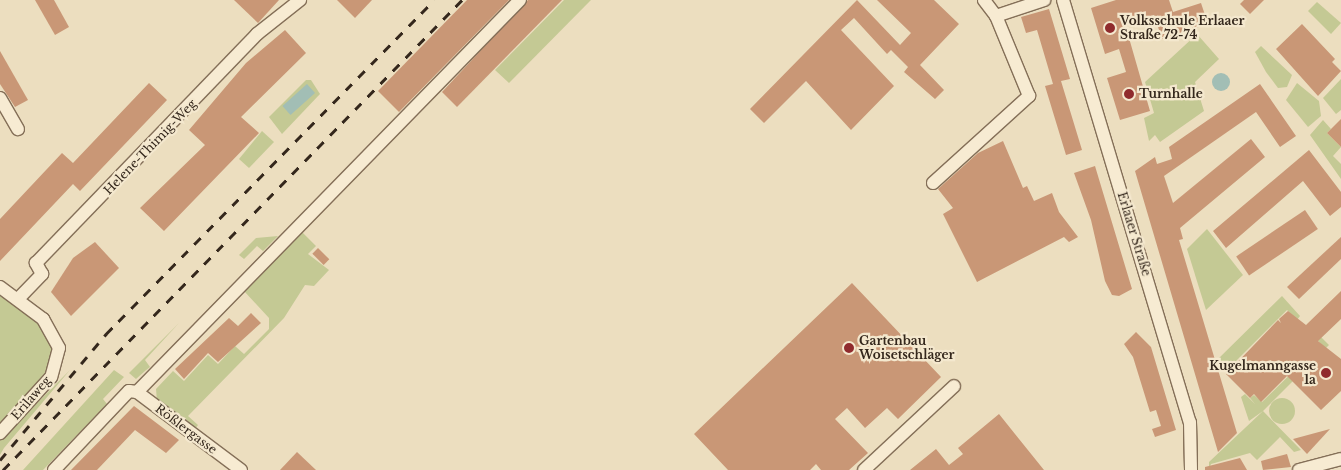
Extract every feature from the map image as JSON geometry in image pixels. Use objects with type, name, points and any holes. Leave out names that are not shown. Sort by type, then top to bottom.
[{"type":"street","name":"Helene-Thimig-Weg","points":[[18,299],[42,274],[36,263],[257,34],[300,0]]},
{"type":"street","points":[[54,470],[520,0]]},
{"type":"street","points":[[933,183],[1030,96],[996,16],[984,0]]},
{"type":"street","points":[[996,16],[1044,0]]},
{"type":"street","name":"Erlaaer Straße","points":[[1063,0],[1190,422],[1191,470]]},
{"type":"street","points":[[0,98],[18,129]]},
{"type":"street","points":[[0,287],[18,299]]},
{"type":"street","name":"Erilaweg","points":[[0,433],[46,383],[57,361],[59,348],[50,327],[18,299]]},
{"type":"street","points":[[864,470],[954,386]]},
{"type":"street","name":"Rößlergasse","points":[[133,392],[240,470]]},
{"type":"street","points":[[1299,470],[1341,459]]},
{"type":"green space","points":[[564,0],[591,0],[509,83],[495,70]]},
{"type":"green space","points":[[1317,2],[1341,23],[1331,34],[1308,11]]},
{"type":"green space","points":[[1197,34],[1219,59],[1195,82],[1204,111],[1160,142],[1155,135],[1149,141],[1144,118],[1154,113],[1145,82]]},
{"type":"green space","points":[[1261,46],[1292,75],[1287,87],[1278,88],[1266,72],[1255,52]]},
{"type":"green space","points":[[1341,79],[1341,110],[1336,114],[1323,98]]},
{"type":"green space","points":[[306,80],[311,80],[320,94],[282,134],[269,117]]},
{"type":"green space","points":[[1297,83],[1319,101],[1321,116],[1308,127],[1286,100]]},
{"type":"green space","points":[[1323,120],[1331,129],[1327,133],[1341,147],[1333,156],[1341,164],[1341,179],[1310,135]]},
{"type":"green space","points":[[262,131],[274,142],[249,168],[239,159]]},
{"type":"green space","points":[[1207,229],[1243,275],[1206,310],[1187,249]]},
{"type":"green space","points":[[302,232],[316,246],[308,254],[329,270],[314,286],[305,285],[284,318],[188,416],[198,425],[195,429],[157,401],[156,389],[173,371],[184,381],[208,355],[218,364],[235,346],[244,354],[269,329],[269,318],[244,291]]},
{"type":"green space","points":[[278,236],[263,251],[257,246],[244,259],[239,255],[256,238]]},
{"type":"green space","points":[[0,295],[42,327],[51,341],[53,358],[42,378],[0,424]]},
{"type":"green space","points":[[1282,296],[1300,316],[1297,320],[1287,310],[1228,369],[1230,376],[1216,361]]},
{"type":"green space","points":[[179,323],[145,360],[150,367],[136,379],[129,373]]},
{"type":"green space","points":[[1316,332],[1329,345],[1263,411],[1249,421],[1241,397],[1245,394],[1255,404],[1250,398],[1254,395],[1262,402],[1321,344],[1313,335]]},
{"type":"green space","points":[[70,370],[4,448],[0,455],[0,440]]},
{"type":"green space","points":[[114,370],[124,377],[103,399],[107,404],[43,470],[23,470]]},
{"type":"green space","points":[[1282,398],[1291,402],[1295,411],[1291,420],[1282,424],[1273,420],[1269,411],[1273,402]]},
{"type":"green space","points":[[1263,411],[1301,450],[1294,452],[1280,437],[1257,460],[1250,453],[1211,464],[1209,470],[1209,462]]},
{"type":"water","points":[[1221,73],[1227,76],[1230,82],[1227,88],[1221,91],[1215,88],[1212,82],[1215,76]]},
{"type":"water","points":[[307,84],[315,93],[291,115],[282,106]]},
{"type":"building","points":[[35,0],[54,0],[69,27],[55,35]]},
{"type":"building","points":[[234,0],[279,0],[258,23]]},
{"type":"building","points":[[337,0],[372,0],[355,18]]},
{"type":"building","points":[[467,0],[509,0],[399,112],[378,91]]},
{"type":"building","points":[[528,0],[562,0],[457,107],[442,92]]},
{"type":"building","points":[[857,0],[900,45],[911,33],[877,0],[934,0],[959,24],[920,65],[944,90],[935,99],[904,72],[908,67],[891,50],[887,54],[854,18],[841,30],[894,86],[851,130],[806,81],[764,123],[750,109]]},
{"type":"building","points":[[1116,0],[1169,0],[1173,12],[1201,3],[1208,24],[1162,39],[1154,15],[1125,24],[1150,111],[1120,120],[1107,78],[1126,72],[1119,49],[1105,54],[1091,8]]},
{"type":"building","points":[[1244,0],[1264,0],[1250,14],[1240,4]]},
{"type":"building","points":[[1049,9],[1070,79],[1061,81],[1082,150],[1066,155],[1045,86],[1053,84],[1037,30],[1026,33],[1021,17]]},
{"type":"building","points":[[1302,24],[1335,59],[1332,62],[1341,71],[1318,96],[1276,49]]},
{"type":"building","points":[[285,30],[306,53],[241,117],[259,133],[164,231],[140,208],[205,145],[189,130],[246,63]]},
{"type":"building","points":[[0,51],[28,100],[15,107],[0,84]]},
{"type":"building","points":[[149,83],[167,100],[80,191],[73,184],[0,261],[0,219],[62,153],[73,163]]},
{"type":"building","points":[[1260,84],[1296,136],[1280,147],[1256,112],[1164,176],[1173,203],[1251,139],[1265,157],[1180,228],[1183,239],[1179,240],[1237,433],[1218,452],[1135,171],[1155,157],[1157,164],[1172,159],[1169,147]]},
{"type":"building","points":[[1341,119],[1341,147],[1327,133]]},
{"type":"building","points":[[1003,141],[1023,188],[1027,186],[1034,201],[1052,193],[1059,212],[1078,237],[1069,242],[1064,237],[977,282],[943,214],[953,208],[938,189],[978,153]]},
{"type":"building","points":[[1309,150],[1341,192],[1341,207],[1330,216],[1303,181],[1226,248],[1213,231]]},
{"type":"building","points":[[1095,166],[1132,289],[1119,296],[1112,295],[1105,281],[1091,220],[1074,173]]},
{"type":"building","points":[[1305,210],[1318,229],[1249,275],[1236,256]]},
{"type":"building","points":[[1341,237],[1341,259],[1299,299],[1287,287]]},
{"type":"building","points":[[95,242],[119,268],[71,316],[51,292],[73,258]]},
{"type":"building","points":[[318,248],[329,259],[324,265],[312,254]]},
{"type":"building","points":[[852,283],[941,377],[898,419],[887,408],[865,428],[847,408],[835,419],[868,453],[849,470],[821,470],[816,464],[810,470],[728,470],[694,434]]},
{"type":"building","points":[[1341,291],[1341,319],[1318,341],[1341,359],[1341,391],[1321,410],[1287,376],[1261,402],[1254,394],[1250,398],[1226,374],[1278,320],[1281,323],[1279,319],[1288,311],[1306,325]]},
{"type":"building","points":[[251,313],[261,323],[218,362],[208,353],[184,379],[175,369],[229,318],[238,326]]},
{"type":"building","points":[[1136,332],[1151,347],[1176,430],[1155,437],[1152,429],[1161,426],[1156,410],[1150,412],[1133,357],[1124,344]]},
{"type":"building","points":[[134,406],[179,440],[166,453],[135,430],[97,470],[71,470]]},
{"type":"building","points":[[999,414],[1044,470],[910,470],[936,449],[949,465],[963,454],[958,448]]},
{"type":"building","points":[[1330,429],[1307,454],[1293,439]]},
{"type":"building","points":[[297,452],[316,470],[280,470]]},
{"type":"building","points":[[1287,454],[1291,467],[1263,470],[1261,461]]},
{"type":"building","points":[[1240,458],[1247,470],[1205,470],[1205,467]]},
{"type":"railway","points":[[0,460],[106,334],[434,0]]},
{"type":"railway","points":[[3,470],[462,0]]},
{"type":"place","name":"Volksschule Erlaaer Straße 72-74","points":[[1110,28]]},
{"type":"place","name":"Turnhalle","points":[[1129,94]]},
{"type":"place","name":"Gartenbau Woisetschläger","points":[[849,348]]},
{"type":"place","name":"Kugelmanngasse 1a","points":[[1326,373]]}]
